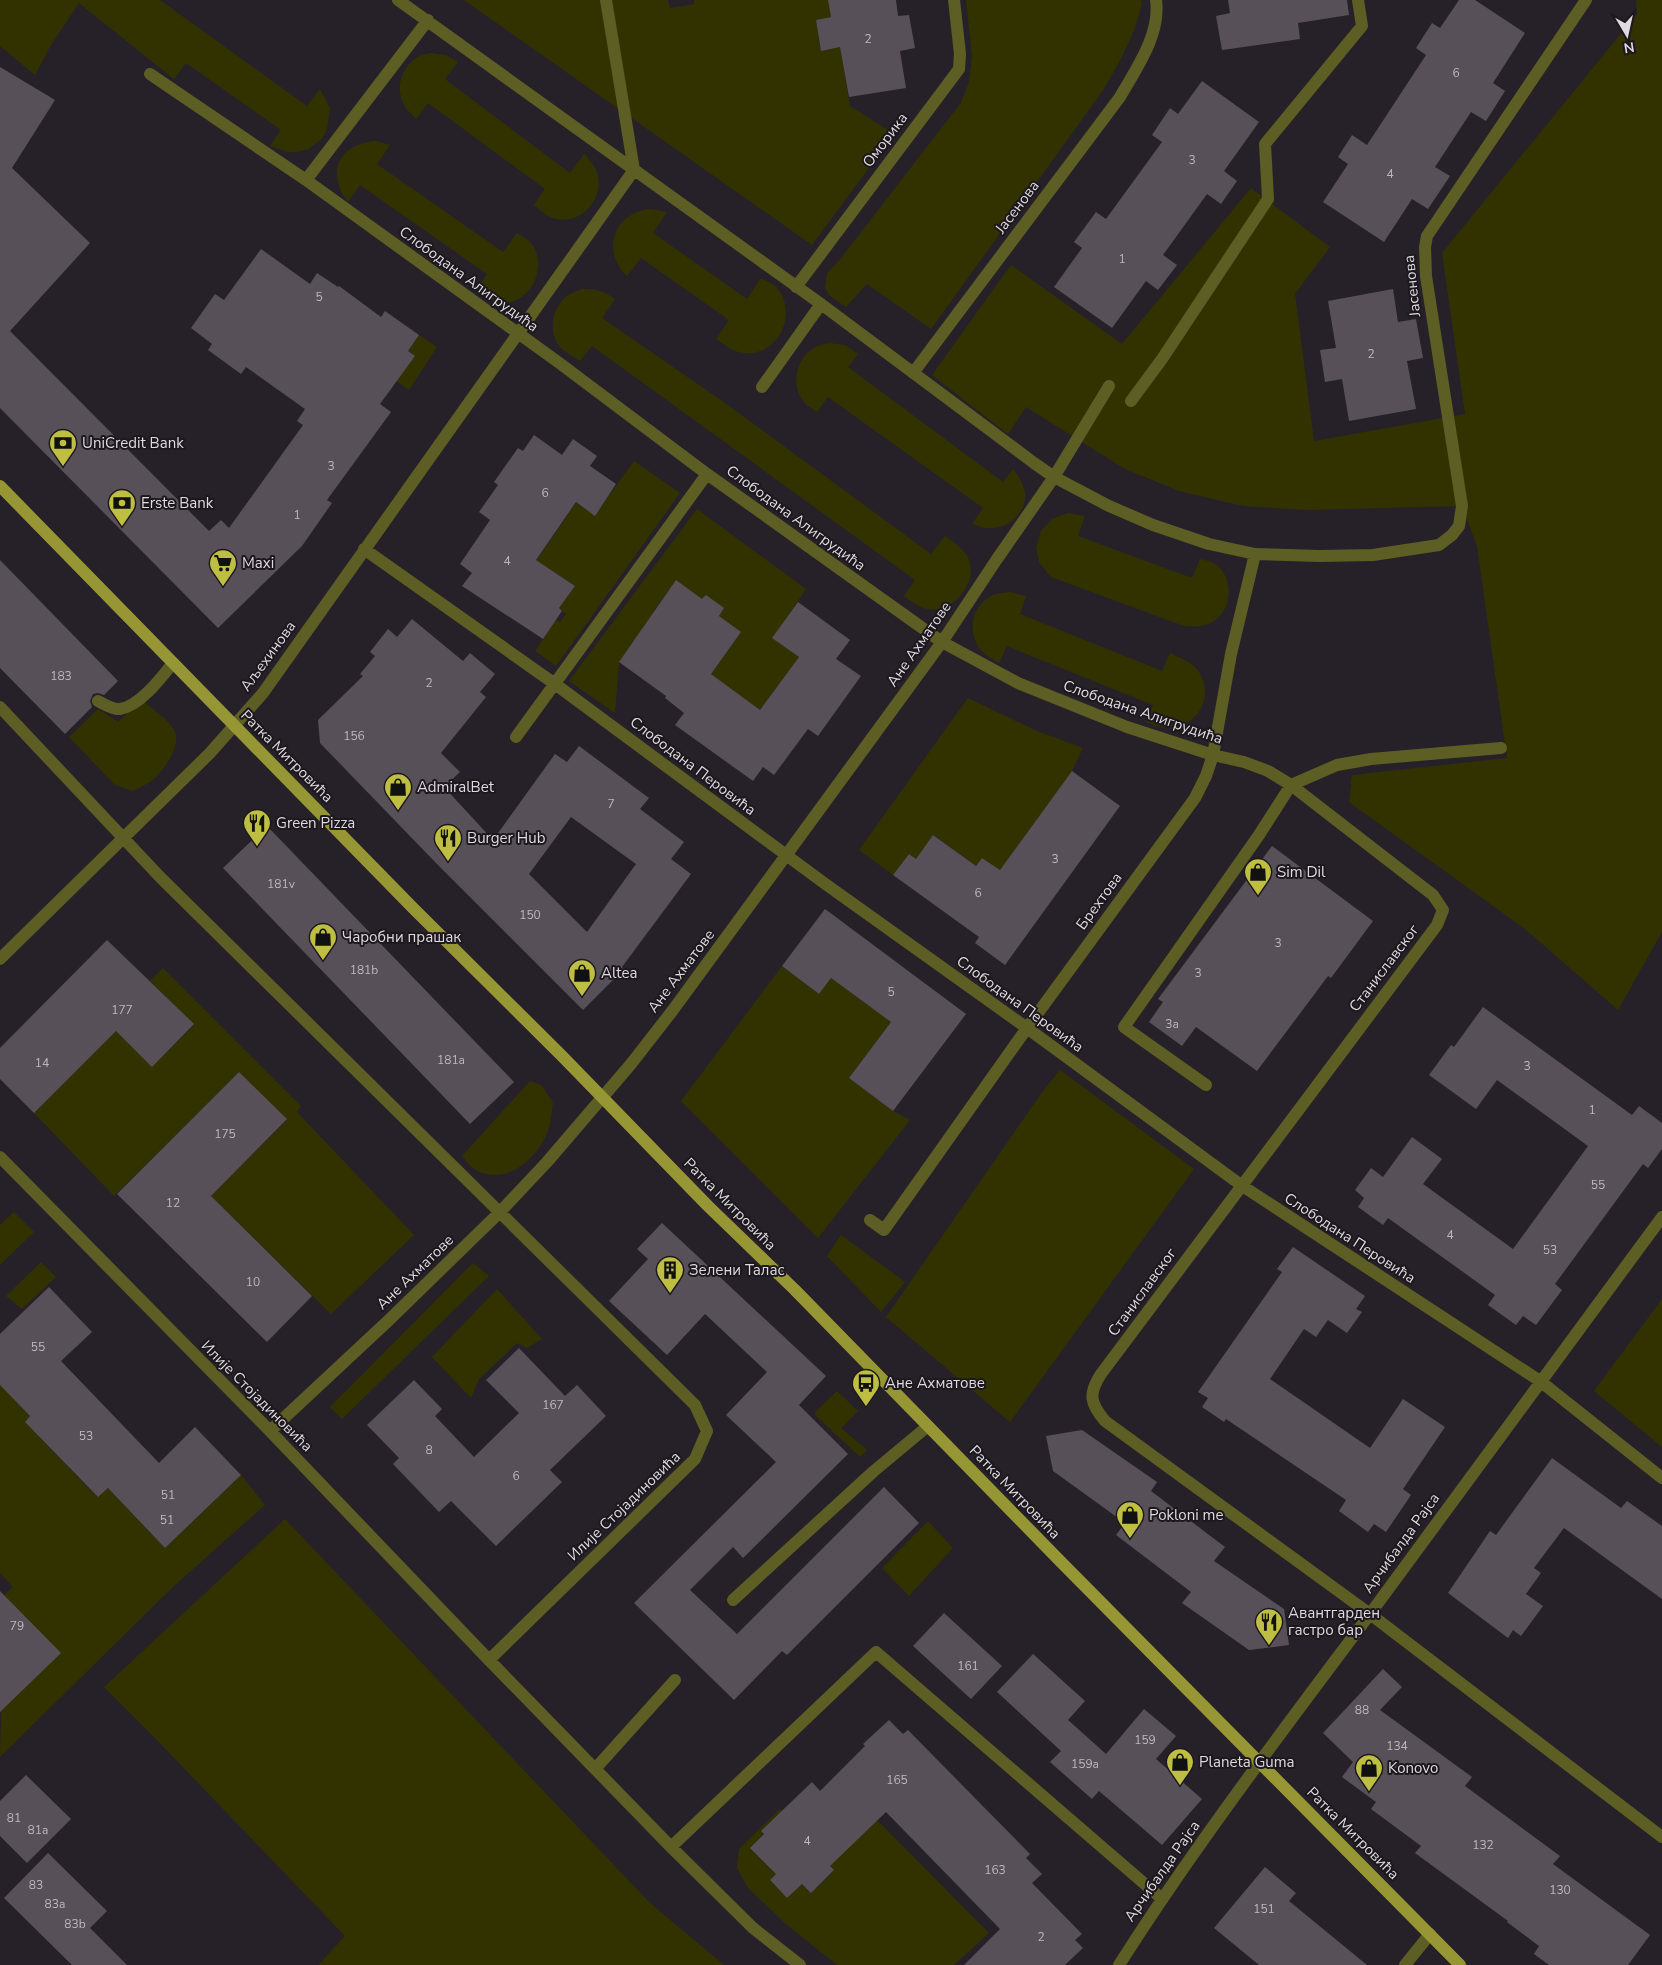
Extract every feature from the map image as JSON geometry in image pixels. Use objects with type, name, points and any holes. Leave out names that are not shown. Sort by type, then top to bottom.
[{"type":"main road","name":"Ратка Митровића","points":[[0,486],[602,1098],[1460,1965]]},
{"type":"street","points":[[398,0],[821,304],[1054,477],[1109,506],[1152,525],[1209,544],[1255,554]]},
{"type":"street","points":[[606,0],[634,170]]},
{"type":"street","name":"Оморика","points":[[796,287],[959,69],[960,54],[954,0]]},
{"type":"street","name":"Јасенова","points":[[913,373],[1120,97],[1142,59],[1153,31],[1158,10],[1156,0]]},
{"type":"street","points":[[1131,401],[1162,359],[1268,199],[1265,144],[1362,26],[1358,0]]},
{"type":"street","name":"Јасенова","points":[[1255,554],[1373,555],[1439,545],[1452,535],[1459,526],[1462,506],[1428,295],[1425,248],[1427,236],[1586,0]]},
{"type":"street","points":[[306,180],[366,104],[428,20]]},
{"type":"street","name":"Слободана Алигрудића","points":[[150,74],[306,180],[558,362],[708,474],[942,642],[1018,683],[1127,727],[1213,755],[1244,762],[1260,768],[1291,785],[1433,895],[1443,910],[1437,925]]},
{"type":"street","name":"Аљехинова","points":[[0,959],[235,726],[263,693],[634,170]]},
{"type":"street","points":[[762,388],[821,304]]},
{"type":"street","points":[[1054,477],[1109,386]]},
{"type":"street","points":[[516,737],[708,474]]},
{"type":"street","name":"Ане Ахматове","points":[[270,1431],[389,1320],[500,1212],[631,1064],[787,856],[942,642],[1054,477]]},
{"type":"street","name":"Слободана Перовића","points":[[364,550],[555,684],[787,856],[1027,1028],[1241,1185],[1540,1381],[1662,1478]]},
{"type":"street","name":"Брехтова","points":[[870,1220],[884,1230],[1027,1028],[1195,798],[1206,776],[1213,755],[1231,654],[1255,554]]},
{"type":"street","points":[[98,701],[120,709],[139,700],[152,689],[173,663]]},
{"type":"street","points":[[0,706],[160,877],[500,1212]]},
{"type":"street","points":[[1206,1085],[1124,1027],[1259,835],[1291,785],[1337,765],[1371,759],[1501,748]]},
{"type":"street","name":"Станиславског","points":[[1370,1614],[1105,1421],[1097,1411],[1091,1397],[1094,1385],[1101,1374],[1437,925]]},
{"type":"street","name":"Илије Стојадиновића","points":[[0,1157],[270,1431],[671,1847],[753,1928],[800,1965]]},
{"type":"street","name":"Илије Стојадиновића","points":[[489,1660],[695,1459],[707,1431],[695,1405],[500,1212]]},
{"type":"street","name":"Арчибалда Рајса","points":[[1119,1965],[1161,1898],[1283,1728],[1370,1614],[1662,1217]]},
{"type":"street","points":[[733,1600],[874,1470],[928,1426]]},
{"type":"street","points":[[1370,1614],[1662,1837]]},
{"type":"street","points":[[671,1847],[876,1652],[1161,1898]]},
{"type":"street","points":[[595,1769],[675,1680]]},
{"type":"street","points":[[1405,1965],[1430,1934]]},
{"type":"shaded area","points":[[0,0],[160,0],[307,106],[320,89],[330,108],[327,129],[322,139],[308,149],[287,152],[270,146],[281,130],[186,63],[174,79],[79,3],[51,45],[35,75],[0,46]]},
{"type":"shaded area","points":[[464,0],[668,0],[670,8],[694,4],[694,0],[828,0],[831,17],[816,20],[821,51],[840,47],[850,106],[894,134],[812,245]]},
{"type":"shaded area","points":[[966,0],[1141,0],[1142,3],[1131,37],[1104,89],[931,329],[867,284],[846,307],[830,296],[825,288],[827,273],[838,262],[960,104],[969,82],[972,56]]},
{"type":"shaded area","points":[[1636,0],[1662,0],[1662,932],[1618,1010],[1525,929],[1349,802],[1352,775],[1507,758],[1477,546],[1462,506],[1306,510],[1243,506],[1179,491],[1125,469],[1026,407],[1008,434],[932,375],[1011,265],[1122,344],[1251,188],[1330,247],[1295,294],[1314,441],[1465,414],[1442,253],[1637,14]]},
{"type":"shaded area","points":[[431,53],[446,55],[458,62],[445,79],[570,173],[584,154],[596,170],[599,185],[594,201],[582,214],[566,220],[553,218],[542,212],[534,205],[545,189],[428,103],[416,119],[405,107],[402,100],[400,94],[401,80],[406,68],[416,58]]},
{"type":"shaded area","points":[[376,141],[390,145],[377,164],[503,252],[517,233],[530,242],[536,251],[538,271],[530,289],[523,296],[514,301],[503,303],[485,297],[475,291],[487,274],[360,185],[348,202],[337,180],[337,170],[340,161],[353,148],[363,143]]},
{"type":"shaded area","points":[[649,209],[667,212],[653,233],[747,299],[761,278],[775,286],[782,296],[786,308],[782,330],[776,340],[767,348],[756,352],[744,353],[733,350],[716,339],[729,320],[641,258],[627,276],[614,256],[613,245],[615,235],[619,226],[627,218],[637,212]]},
{"type":"shaded area","points":[[582,289],[600,291],[615,299],[602,318],[721,400],[931,554],[945,536],[956,544],[966,554],[970,563],[971,573],[963,592],[948,606],[938,609],[928,609],[915,604],[904,596],[915,580],[592,346],[580,361],[563,350],[557,343],[553,331],[554,318],[558,306],[566,297]]},
{"type":"shaded area","points":[[419,335],[437,347],[409,390],[396,381],[415,356],[408,351]]},
{"type":"shaded area","points":[[829,343],[845,345],[858,354],[848,367],[1003,482],[1013,469],[1021,480],[1025,493],[1023,508],[1019,514],[1008,523],[994,528],[985,528],[972,524],[983,508],[828,397],[817,412],[807,405],[797,388],[796,381],[799,365],[803,358],[817,346]]},
{"type":"shaded area","points":[[634,461],[680,493],[556,666],[535,651],[556,620],[560,622],[566,614],[559,608],[575,586],[547,567],[537,580],[527,574],[576,503],[595,515]]},
{"type":"shaded area","points":[[697,509],[806,589],[773,638],[799,657],[760,710],[711,674],[741,632],[719,616],[724,608],[702,599],[676,581],[654,610],[658,614],[647,622],[619,662],[615,713],[569,681]]},
{"type":"shaded area","points":[[1068,513],[1085,516],[1078,536],[1192,578],[1200,559],[1213,563],[1226,576],[1229,592],[1225,609],[1220,616],[1210,623],[1199,626],[1184,626],[1051,577],[1039,562],[1036,548],[1041,531],[1052,519]]},
{"type":"shaded area","points":[[1010,592],[1026,596],[1020,614],[1162,671],[1170,653],[1190,663],[1199,672],[1205,688],[1205,696],[1200,711],[1188,722],[1180,726],[1167,728],[1158,726],[1146,722],[1153,705],[1007,646],[999,663],[991,658],[976,643],[973,629],[975,615],[978,608],[988,598],[996,594]]},
{"type":"shaded area","points":[[968,698],[1037,731],[1083,748],[1072,771],[1000,870],[982,858],[976,866],[934,835],[916,859],[909,854],[893,875],[859,850]]},
{"type":"shaded area","points":[[142,700],[169,723],[175,732],[176,738],[173,752],[165,767],[150,782],[133,791],[115,785],[69,737],[98,709],[118,722]]},
{"type":"shaded area","points":[[782,966],[819,994],[831,978],[891,1022],[849,1078],[893,1111],[910,1120],[818,1238],[681,1101]]},
{"type":"shaded area","points":[[163,968],[301,1106],[297,1112],[414,1235],[331,1314],[211,1196],[287,1120],[239,1072],[114,1196],[34,1113],[116,1031],[152,1066],[194,1025],[150,981]]},
{"type":"shaded area","points":[[1060,1070],[1194,1169],[1010,1422],[886,1317],[1043,1091]]},
{"type":"shaded area","points":[[530,1081],[541,1085],[553,1102],[550,1125],[540,1146],[525,1163],[505,1174],[493,1175],[476,1170],[462,1156]]},
{"type":"shaded area","points":[[14,1212],[34,1232],[0,1265],[0,1225]]},
{"type":"shaded area","points":[[841,1235],[905,1282],[881,1312],[827,1256]]},
{"type":"shaded area","points":[[41,1262],[56,1277],[22,1309],[6,1296]]},
{"type":"shaded area","points":[[473,1263],[489,1276],[342,1419],[330,1407]]},
{"type":"shaded area","points":[[497,1289],[542,1339],[527,1348],[517,1343],[479,1379],[471,1398],[432,1357]]},
{"type":"shaded area","points":[[1662,1299],[1662,1447],[1594,1391]]},
{"type":"shaded area","points":[[0,1385],[30,1416],[25,1422],[97,1497],[108,1488],[165,1548],[241,1475],[265,1505],[175,1585],[0,1757],[4,1595],[13,1587],[0,1573]]},
{"type":"shaded area","points":[[837,1391],[858,1411],[841,1428],[867,1450],[860,1457],[815,1415],[815,1412]]},
{"type":"shaded area","points":[[285,1519],[650,1903],[724,1965],[318,1965],[345,1936],[104,1687]]},
{"type":"shaded area","points":[[928,1521],[953,1548],[909,1596],[882,1568]]},
{"type":"shaded area","points":[[780,1809],[789,1818],[777,1816],[761,1831],[764,1834],[750,1848],[776,1874],[770,1880],[787,1898],[802,1884],[811,1893],[834,1871],[827,1863],[877,1820],[989,1933],[954,1965],[837,1965],[787,1925],[748,1888],[737,1868],[739,1849]]},
{"type":"building","points":[[828,0],[896,0],[898,16],[909,15],[915,48],[900,51],[906,88],[849,97],[840,47],[821,51],[816,20],[831,17]]},
{"type":"building","points":[[1228,0],[1347,0],[1349,15],[1298,23],[1300,39],[1222,50],[1216,16],[1230,13]]},
{"type":"building","points":[[1459,0],[1475,0],[1525,33],[1493,83],[1505,91],[1486,121],[1471,112],[1435,167],[1450,176],[1428,209],[1412,199],[1384,242],[1323,202],[1348,164],[1338,157],[1352,135],[1367,145],[1426,55],[1416,48],[1432,23],[1440,28]]},
{"type":"building","points":[[0,67],[55,100],[12,168],[90,243],[10,331],[209,531],[221,520],[229,528],[303,425],[297,421],[305,409],[246,367],[241,374],[208,350],[212,344],[191,328],[215,294],[224,300],[261,249],[310,284],[317,273],[339,286],[381,317],[385,311],[419,335],[408,351],[415,356],[380,404],[391,412],[327,500],[332,503],[302,546],[218,628],[0,408]]},
{"type":"building","points":[[1202,81],[1259,122],[1224,171],[1237,181],[1221,204],[1207,194],[1163,255],[1177,265],[1158,290],[1146,281],[1112,328],[1054,287],[1082,248],[1074,242],[1096,212],[1106,219],[1162,142],[1152,135],[1170,108],[1178,114]]},
{"type":"building","points":[[1393,289],[1398,322],[1416,319],[1423,358],[1407,361],[1416,409],[1349,421],[1342,379],[1325,382],[1320,350],[1336,348],[1328,301]]},
{"type":"building","points":[[534,435],[562,455],[573,439],[597,456],[590,466],[616,484],[595,516],[576,502],[536,560],[575,586],[559,608],[562,611],[543,639],[462,586],[472,573],[460,564],[490,520],[479,512],[498,485],[494,482],[518,448],[523,451]]},
{"type":"building","points":[[0,560],[118,681],[104,695],[93,694],[90,701],[92,707],[65,734],[0,668]]},
{"type":"building","points":[[676,580],[702,599],[706,595],[724,608],[719,616],[741,632],[711,674],[760,710],[799,657],[772,638],[798,602],[850,640],[836,659],[861,676],[818,736],[808,729],[774,775],[763,767],[753,781],[675,725],[684,713],[665,698],[666,696],[619,662]]},
{"type":"building","points":[[412,619],[463,661],[470,653],[495,674],[480,692],[486,697],[441,753],[460,772],[444,787],[493,840],[555,754],[567,762],[579,746],[649,798],[640,809],[684,842],[671,859],[691,874],[622,967],[624,969],[583,1010],[435,862],[320,743],[318,720],[363,676],[360,674],[375,656],[370,652],[388,629],[397,637]],"holes":[[[571,817],[636,864],[587,932],[529,874]]]},
{"type":"building","points":[[1072,771],[1120,806],[1005,965],[975,943],[979,937],[893,875],[909,854],[916,859],[933,835],[976,866],[982,858],[1000,870]]},
{"type":"building","points":[[267,826],[514,1082],[470,1124],[223,868]]},
{"type":"building","points":[[1272,846],[1373,921],[1331,978],[1328,976],[1257,1071],[1196,1027],[1182,1046],[1149,1022],[1163,1002],[1158,999]]},
{"type":"building","points":[[825,909],[966,1014],[893,1111],[849,1078],[891,1022],[831,978],[819,994],[782,966]]},
{"type":"building","points":[[107,940],[194,1024],[152,1067],[116,1031],[34,1113],[0,1079],[0,1048]]},
{"type":"building","points":[[1483,1007],[1632,1115],[1639,1106],[1662,1123],[1662,1149],[1648,1168],[1643,1164],[1555,1284],[1562,1290],[1536,1325],[1523,1316],[1516,1325],[1488,1305],[1495,1295],[1388,1218],[1383,1225],[1358,1207],[1364,1198],[1355,1190],[1371,1168],[1383,1177],[1412,1137],[1442,1159],[1423,1184],[1513,1249],[1588,1146],[1497,1080],[1476,1109],[1429,1075],[1451,1045],[1454,1047]]},
{"type":"building","points":[[239,1072],[287,1119],[211,1196],[312,1296],[267,1342],[117,1194]]},
{"type":"building","points":[[662,1223],[826,1376],[799,1405],[848,1454],[743,1558],[733,1547],[690,1590],[737,1634],[884,1487],[919,1523],[787,1655],[782,1651],[734,1700],[634,1603],[776,1462],[726,1415],[767,1372],[705,1314],[667,1355],[609,1301],[648,1259],[637,1249]]},
{"type":"building","points":[[1293,1247],[1365,1296],[1356,1309],[1362,1312],[1347,1333],[1328,1320],[1316,1337],[1304,1329],[1270,1379],[1370,1448],[1403,1399],[1445,1427],[1403,1489],[1411,1495],[1386,1532],[1374,1524],[1368,1532],[1339,1511],[1346,1500],[1226,1419],[1224,1422],[1202,1407],[1208,1398],[1198,1392],[1282,1272],[1277,1269]]},
{"type":"building","points":[[49,1287],[92,1332],[61,1361],[159,1463],[195,1427],[241,1475],[165,1548],[108,1488],[98,1497],[25,1422],[30,1416],[0,1385],[0,1334]]},
{"type":"building","points":[[519,1348],[565,1396],[577,1385],[606,1416],[550,1470],[562,1482],[496,1546],[451,1501],[439,1512],[393,1464],[399,1458],[367,1425],[414,1380],[442,1409],[435,1416],[474,1457],[519,1413],[486,1380]]},
{"type":"building","points":[[1082,1430],[1157,1482],[1151,1491],[1225,1547],[1214,1561],[1284,1609],[1289,1645],[1249,1650],[1182,1603],[1191,1592],[1116,1535],[1125,1523],[1053,1471],[1046,1436]]},
{"type":"building","points":[[1552,1458],[1621,1508],[1627,1501],[1662,1526],[1662,1599],[1564,1528],[1534,1568],[1541,1573],[1526,1594],[1543,1606],[1521,1636],[1513,1630],[1508,1638],[1448,1593],[1490,1531],[1496,1535]]},
{"type":"building","points":[[0,1591],[61,1653],[0,1712]]},
{"type":"building","points":[[944,1613],[1002,1666],[971,1699],[913,1646]]},
{"type":"building","points":[[1033,1654],[1085,1701],[1068,1720],[1106,1754],[1144,1709],[1176,1736],[1156,1759],[1202,1799],[1162,1845],[1099,1791],[1092,1799],[1050,1762],[1061,1751],[997,1692]]},
{"type":"building","points":[[1383,1669],[1402,1687],[1380,1710],[1472,1777],[1465,1786],[1560,1856],[1553,1864],[1650,1935],[1628,1965],[1549,1965],[1534,1954],[1539,1946],[1415,1853],[1421,1846],[1371,1809],[1376,1802],[1342,1777],[1353,1762],[1323,1733]]},
{"type":"building","points":[[889,1720],[903,1734],[908,1730],[1030,1854],[1026,1858],[1042,1874],[1032,1883],[1082,1934],[1075,1940],[1083,1948],[1065,1965],[964,1965],[1000,1929],[886,1812],[830,1866],[834,1870],[811,1893],[802,1884],[787,1898],[770,1880],[776,1874],[750,1848],[764,1834],[761,1831],[812,1782],[820,1791],[865,1746],[863,1744]]},
{"type":"building","points":[[26,1775],[71,1819],[27,1863],[0,1836],[0,1801]]},
{"type":"building","points":[[48,1853],[107,1911],[90,1928],[127,1965],[72,1965],[4,1898]]},
{"type":"building","points":[[1265,1867],[1296,1893],[1289,1901],[1367,1965],[1259,1965],[1214,1928]]},
{"type":"place","name":"UniCredit Bank","points":[[63,467]]},
{"type":"place","name":"Erste Bank","points":[[122,527]]},
{"type":"place","name":"Maxi","points":[[223,587]]},
{"type":"place","name":"AdmiralBet","points":[[398,811]]},
{"type":"place","name":"Green Pizza","points":[[257,847]]},
{"type":"place","name":"Burger Hub","points":[[448,862]]},
{"type":"place","name":"Sim Dil","points":[[1258,896]]},
{"type":"place","name":"Чаробни прашак","points":[[323,961]]},
{"type":"place","name":"Altea","points":[[582,997]]},
{"type":"place","name":"Зелени Талас","points":[[670,1294]]},
{"type":"place","name":"Ане Ахматове","points":[[866,1407]]},
{"type":"place","name":"Pokloni me","points":[[1130,1539]]},
{"type":"place","name":"Авантгарден гастро бар","points":[[1269,1646]]},
{"type":"place","name":"Planeta Guma","points":[[1180,1786]]},
{"type":"place","name":"Konovo","points":[[1369,1792]]}]
